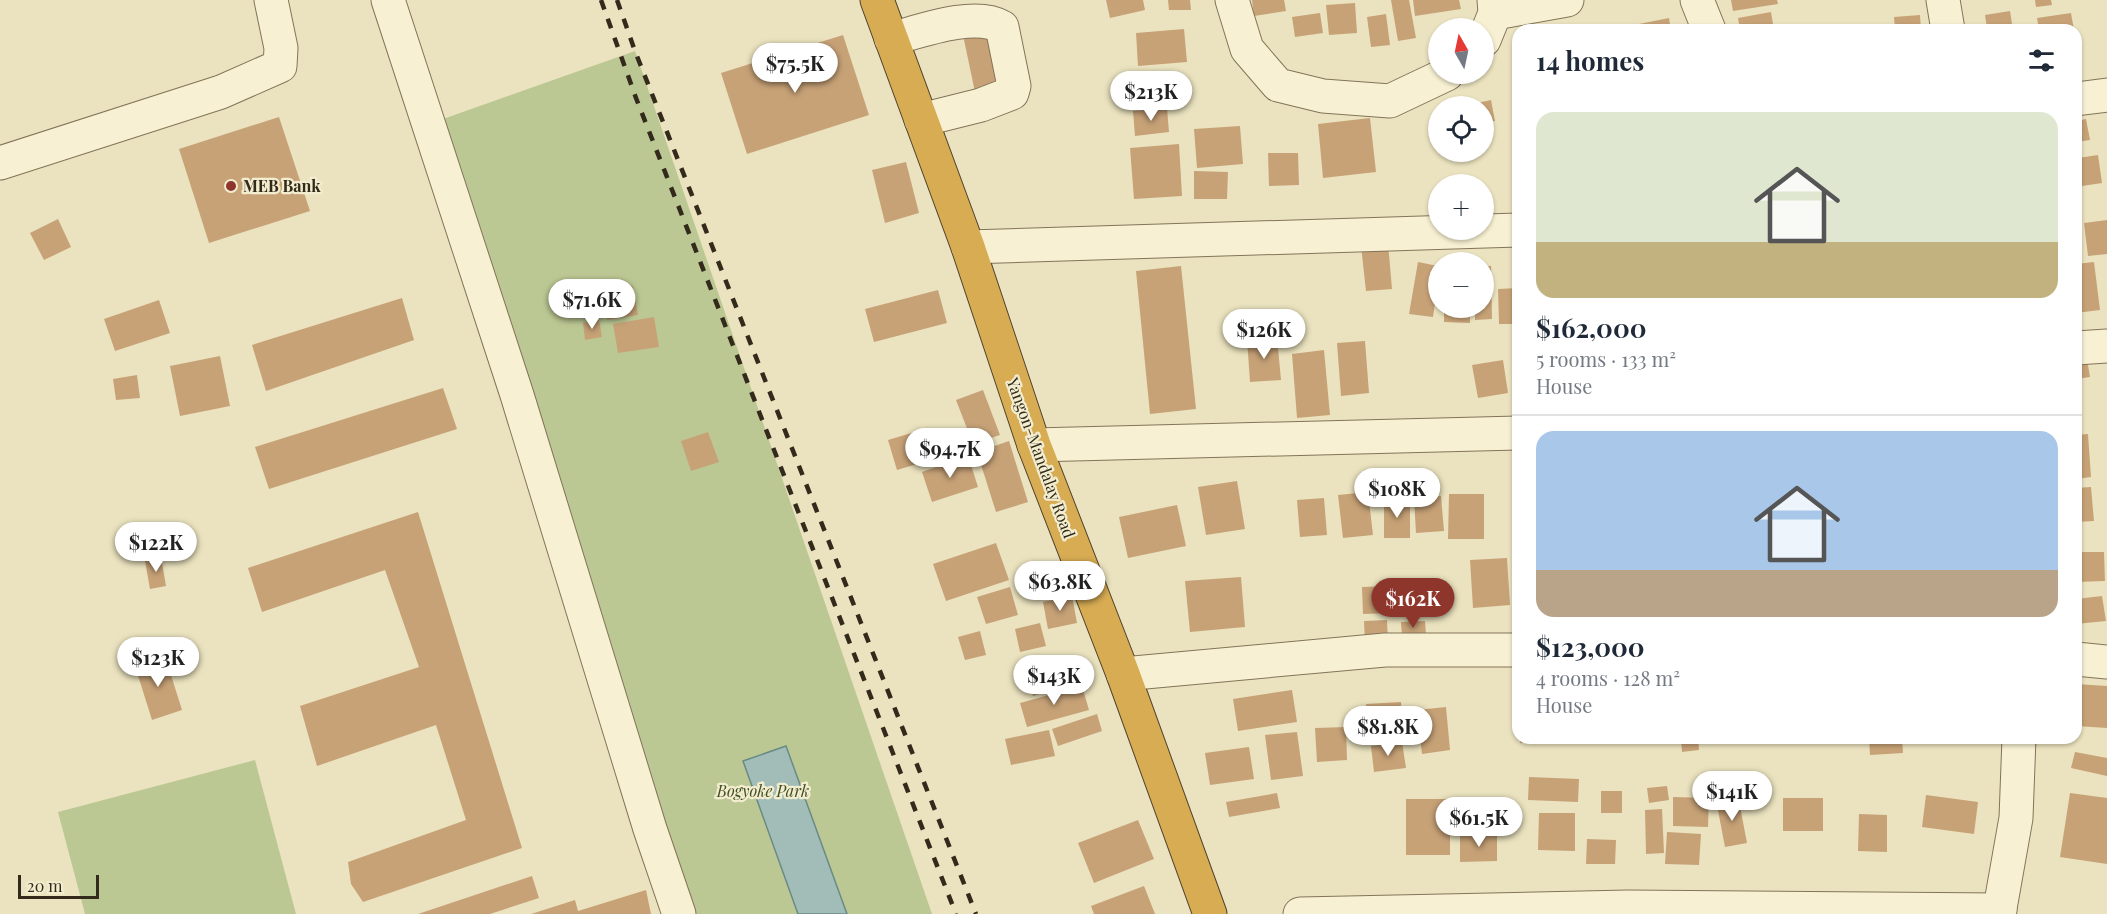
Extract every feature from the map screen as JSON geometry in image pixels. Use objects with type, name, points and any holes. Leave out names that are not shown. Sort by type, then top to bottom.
[{"type":"highway","name":"Yangon-Mandalay Road","points":[[882,1],[891,39],[968,247],[1034,445],[1123,674],[1210,914]]},
{"type":"street","points":[[0,163],[221,92],[280,66],[281,48],[271,0]]},
{"type":"street","points":[[388,0],[517,395],[650,829],[679,914]]},
{"type":"street","points":[[1232,0],[1247,49],[1278,85],[1323,96],[1390,102],[1428,84]]},
{"type":"street","points":[[1491,18],[1567,0]]},
{"type":"street","points":[[1697,0],[1707,24]]},
{"type":"street","points":[[1943,0],[1947,24]]},
{"type":"street","points":[[891,39],[953,23],[992,21],[1002,27],[1014,86],[1012,93],[981,105],[921,120]]},
{"type":"street","points":[[2082,98],[2107,96]]},
{"type":"street","points":[[968,247],[1512,230]]},
{"type":"street","points":[[2082,348],[2107,346]]},
{"type":"street","points":[[1034,445],[1512,433]]},
{"type":"street","points":[[1123,674],[1385,650],[1512,650]]},
{"type":"street","points":[[2082,660],[2107,662]]},
{"type":"street","points":[[1300,914],[1628,908],[2000,912],[2016,818],[2019,744]]},
{"type":"green space","name":"Bogyoke Park","points":[[635,51],[932,914],[679,914],[429,124]]},
{"type":"green space","points":[[255,760],[296,914],[85,914],[58,812]]},
{"type":"water","points":[[786,746],[847,914],[798,914],[743,761]]},
{"type":"building","points":[[1106,0],[1143,0],[1145,10],[1110,18]]},
{"type":"building","points":[[1168,0],[1190,0],[1191,10],[1169,10]]},
{"type":"building","points":[[1252,0],[1284,0],[1286,11],[1254,16]]},
{"type":"building","points":[[1391,0],[1409,0],[1416,38],[1398,41]]},
{"type":"building","points":[[1413,0],[1459,0],[1461,9],[1415,16]]},
{"type":"building","points":[[1731,0],[1777,0],[1778,4],[1733,11]]},
{"type":"building","points":[[2035,0],[2051,0],[2052,5],[2036,7]]},
{"type":"building","points":[[1355,3],[1357,33],[1329,35],[1326,5]]},
{"type":"building","points":[[2010,11],[2012,24],[1986,24],[1985,15]]},
{"type":"building","points":[[1771,12],[1773,24],[1739,24],[1738,18]]},
{"type":"building","points":[[1320,13],[1323,33],[1295,37],[1292,17]]},
{"type":"building","points":[[2071,13],[2073,24],[2038,24],[2037,18]]},
{"type":"building","points":[[1386,14],[1390,45],[1371,47],[1367,17]]},
{"type":"building","points":[[1920,15],[1921,24],[1895,24],[1894,17]]},
{"type":"building","points":[[1669,18],[1670,24],[1639,24]]},
{"type":"building","points":[[990,29],[1003,91],[976,97],[963,35]]},
{"type":"building","points":[[1184,29],[1187,62],[1138,66],[1136,33]]},
{"type":"building","points":[[843,35],[869,115],[747,154],[721,73]]},
{"type":"building","points":[[1167,108],[1169,132],[1135,136],[1133,111]]},
{"type":"building","points":[[279,117],[310,211],[209,243],[179,149]]},
{"type":"building","points":[[1370,118],[1376,172],[1323,178],[1318,124]]},
{"type":"building","points":[[2086,119],[2090,140],[2082,141],[2082,120]]},
{"type":"building","points":[[1240,126],[1243,164],[1197,168],[1194,129]]},
{"type":"building","points":[[1179,144],[1182,196],[1134,199],[1130,148]]},
{"type":"building","points":[[1268,153],[1298,153],[1299,185],[1269,186]]},
{"type":"building","points":[[2098,155],[2102,183],[2082,186],[2082,157]]},
{"type":"building","points":[[906,162],[919,213],[885,223],[872,170]]},
{"type":"building","points":[[1194,171],[1228,172],[1227,199],[1194,199]]},
{"type":"building","points":[[58,219],[71,247],[44,260],[30,233]]},
{"type":"building","points":[[2107,220],[2107,254],[2088,256],[2084,223]]},
{"type":"building","points":[[1388,243],[1392,289],[1366,291],[1361,246]]},
{"type":"building","points":[[1418,262],[1428,264],[1428,316],[1409,314]]},
{"type":"building","points":[[2094,262],[2100,310],[2082,312],[2082,263]]},
{"type":"building","points":[[1181,266],[1196,409],[1150,414],[1136,271]]},
{"type":"building","points":[[633,286],[638,315],[607,320],[602,291]]},
{"type":"building","points":[[1512,288],[1512,324],[1499,324],[1498,289]]},
{"type":"building","points":[[938,290],[947,323],[874,342],[865,309]]},
{"type":"building","points":[[402,298],[414,340],[266,391],[252,345]]},
{"type":"building","points":[[159,300],[170,333],[115,351],[104,319]]},
{"type":"building","points":[[654,317],[659,347],[618,353],[613,324]]},
{"type":"building","points":[[1444,318],[1470,318],[1470,323],[1444,322]]},
{"type":"building","points":[[1475,318],[1492,318],[1492,319],[1475,320]]},
{"type":"building","points":[[599,320],[602,337],[585,340],[583,323]]},
{"type":"building","points":[[1277,337],[1281,380],[1250,382],[1247,339]]},
{"type":"building","points":[[1365,341],[1369,393],[1341,396],[1337,343]]},
{"type":"building","points":[[1324,350],[1330,415],[1297,418],[1292,354]]},
{"type":"building","points":[[2086,353],[2090,377],[2082,378],[2082,354]]},
{"type":"building","points":[[220,356],[230,406],[180,416],[170,366]]},
{"type":"building","points":[[1503,360],[1508,393],[1478,398],[1472,365]]},
{"type":"building","points":[[137,375],[140,398],[116,400],[113,379]]},
{"type":"building","points":[[443,388],[457,429],[269,489],[255,447]]},
{"type":"building","points":[[983,390],[1000,435],[973,444],[956,400]]},
{"type":"building","points":[[928,428],[937,458],[897,470],[888,440]]},
{"type":"building","points":[[708,432],[719,462],[691,471],[681,441]]},
{"type":"building","points":[[2082,434],[2088,434],[2091,477],[2082,478]]},
{"type":"building","points":[[1009,441],[1028,502],[996,512],[977,452]]},
{"type":"building","points":[[968,456],[978,487],[932,502],[922,472]]},
{"type":"building","points":[[1237,481],[1245,529],[1206,535],[1198,487]]},
{"type":"building","points":[[2091,487],[2094,521],[2082,522],[2082,488]]},
{"type":"building","points":[[1368,492],[1373,535],[1343,538],[1338,495]]},
{"type":"building","points":[[1449,494],[1484,494],[1484,539],[1448,539]]},
{"type":"building","points":[[1441,496],[1444,531],[1416,533],[1414,498]]},
{"type":"building","points":[[1324,498],[1327,535],[1300,537],[1297,500]]},
{"type":"building","points":[[1384,500],[1410,500],[1410,538],[1384,538]]},
{"type":"building","points":[[1177,505],[1186,546],[1128,558],[1119,517]]},
{"type":"building","points":[[418,512],[522,848],[363,902],[351,884],[348,862],[466,820],[436,725],[317,766],[300,706],[419,667],[385,570],[262,612],[248,568]]},
{"type":"building","points":[[996,543],[1009,580],[946,601],[933,564]]},
{"type":"building","points":[[2082,552],[2104,552],[2105,581],[2082,582]]},
{"type":"building","points":[[161,557],[166,586],[150,589],[145,561]]},
{"type":"building","points":[[1507,558],[1510,605],[1473,608],[1470,560]]},
{"type":"building","points":[[1241,577],[1245,627],[1190,632],[1185,581]]},
{"type":"building","points":[[1391,586],[1393,613],[1363,614],[1362,587]]},
{"type":"building","points":[[1010,587],[1018,615],[986,624],[977,597]]},
{"type":"building","points":[[1072,596],[1077,623],[1048,629],[1043,602]]},
{"type":"building","points":[[2102,596],[2106,621],[2082,623],[2082,598]]},
{"type":"building","points":[[1387,620],[1388,643],[1365,644],[1364,621]]},
{"type":"building","points":[[1425,621],[1426,635],[1402,637],[1401,622]]},
{"type":"building","points":[[1040,623],[1046,646],[1020,652],[1015,629]]},
{"type":"building","points":[[980,631],[986,655],[965,660],[958,637]]},
{"type":"building","points":[[1079,655],[1086,678],[1033,696],[1025,673]]},
{"type":"building","points":[[165,656],[182,710],[152,720],[135,666]]},
{"type":"building","points":[[2082,684],[2107,686],[2107,728],[2082,726]]},
{"type":"building","points":[[1082,686],[1089,710],[1027,727],[1020,703]]},
{"type":"building","points":[[1292,690],[1297,722],[1238,731],[1233,699]]},
{"type":"building","points":[[1401,702],[1403,737],[1368,739],[1366,704]]},
{"type":"building","points":[[1446,707],[1450,750],[1422,754],[1417,710]]},
{"type":"building","points":[[1097,714],[1102,731],[1058,746],[1052,729]]},
{"type":"building","points":[[1346,727],[1347,760],[1317,762],[1315,728]]},
{"type":"building","points":[[1049,730],[1055,756],[1011,765],[1005,739]]},
{"type":"building","points":[[1297,732],[1303,776],[1271,780],[1265,735]]},
{"type":"building","points":[[1402,742],[1406,768],[1374,772],[1371,746]]},
{"type":"building","points":[[1681,744],[1698,744],[1699,750],[1682,752]]},
{"type":"building","points":[[1869,744],[1902,744],[1903,753],[1870,755]]},
{"type":"building","points":[[1249,747],[1254,779],[1210,785],[1205,753]]},
{"type":"building","points":[[2075,752],[2107,758],[2107,776],[2071,768]]},
{"type":"building","points":[[1529,777],[1579,779],[1578,802],[1528,800]]},
{"type":"building","points":[[1667,786],[1669,800],[1649,803],[1647,788]]},
{"type":"building","points":[[1601,791],[1622,791],[1622,813],[1601,813]]},
{"type":"building","points":[[1277,793],[1280,808],[1229,817],[1226,802]]},
{"type":"building","points":[[2070,793],[2107,798],[2107,864],[2060,857]]},
{"type":"building","points":[[1926,795],[1978,802],[1974,834],[1922,827]]},
{"type":"building","points":[[1738,796],[1747,843],[1725,847],[1716,800]]},
{"type":"building","points":[[1673,797],[1709,798],[1708,827],[1673,826]]},
{"type":"building","points":[[1783,798],[1823,798],[1823,831],[1783,831]]},
{"type":"building","points":[[1406,799],[1450,799],[1450,855],[1406,855]]},
{"type":"building","points":[[1462,800],[1500,801],[1499,829],[1462,829]]},
{"type":"building","points":[[1662,809],[1664,853],[1646,854],[1645,810]]},
{"type":"building","points":[[1539,813],[1575,813],[1575,851],[1538,850]]},
{"type":"building","points":[[1859,814],[1887,815],[1887,852],[1858,851]]},
{"type":"building","points":[[1138,820],[1154,859],[1094,883],[1078,843]]},
{"type":"building","points":[[1667,832],[1701,834],[1699,865],[1665,864]]},
{"type":"building","points":[[1497,835],[1497,861],[1460,862],[1460,836]]},
{"type":"building","points":[[1587,839],[1616,840],[1615,864],[1586,864]]},
{"type":"building","points":[[532,876],[539,898],[490,914],[418,914]]},
{"type":"building","points":[[1144,886],[1155,914],[1094,914],[1091,906]]},
{"type":"building","points":[[646,890],[651,914],[531,914],[575,900],[578,911]]},
{"type":"railway","points":[[601,0],[636,98],[956,914]]},
{"type":"railway","points":[[617,0],[635,51],[976,914]]},
{"type":"place","name":"MEB Bank","points":[[231,186]]}]
